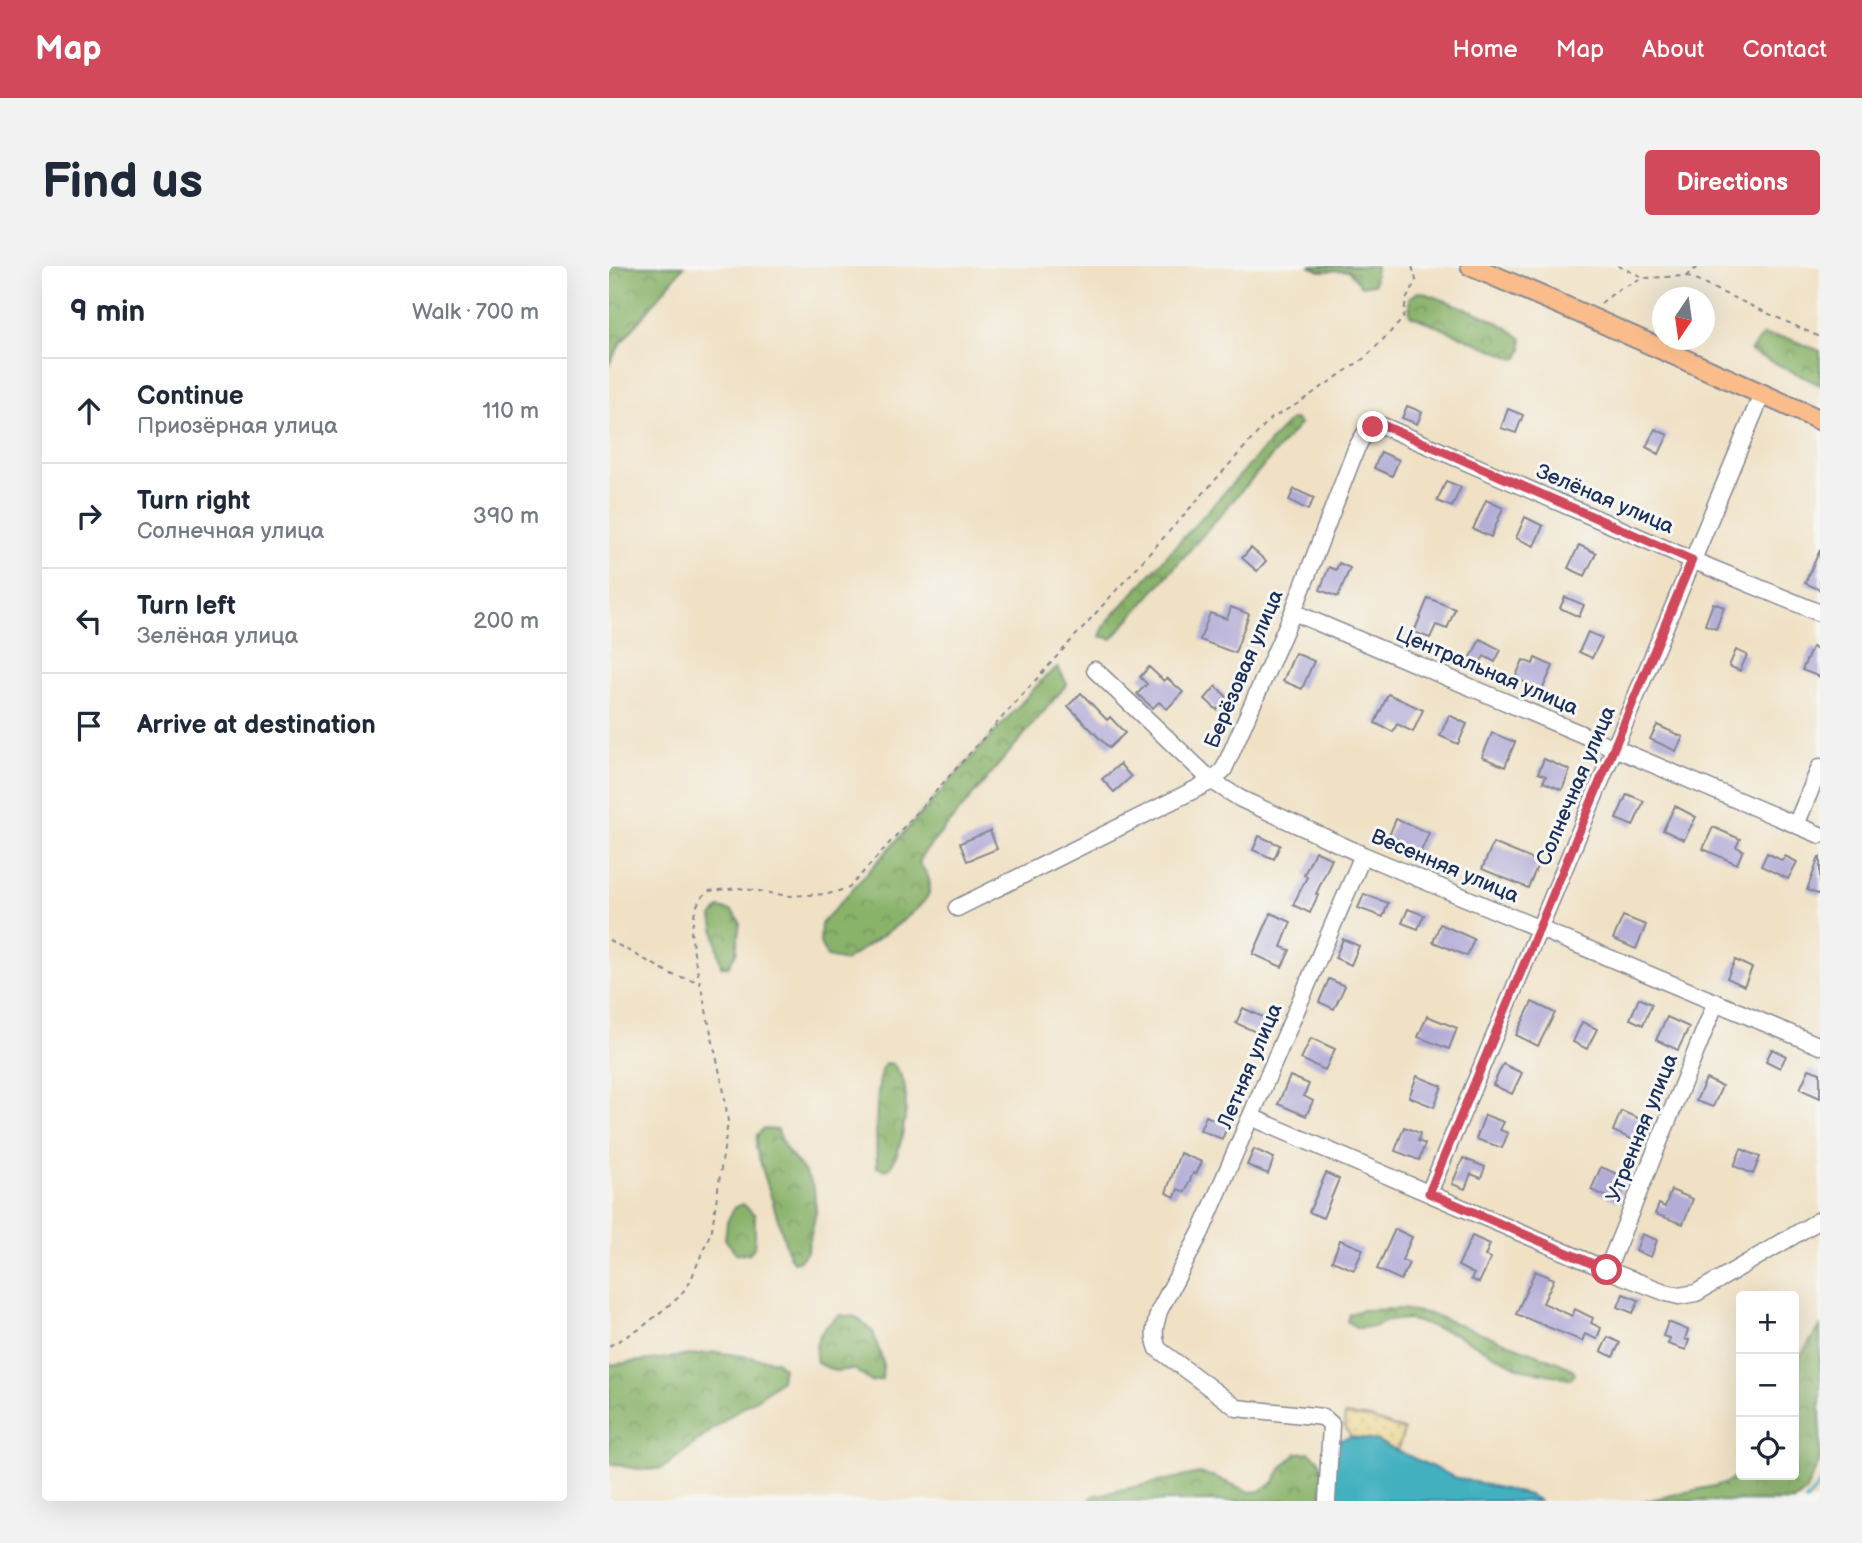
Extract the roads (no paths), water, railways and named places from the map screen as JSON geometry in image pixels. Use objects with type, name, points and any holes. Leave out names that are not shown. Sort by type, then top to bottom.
[{"type":"main road","points":[[1471,266],[1820,420]]},
{"type":"street","name":"Солнечная улица","points":[[1429,1193],[1762,394]]},
{"type":"street","name":"Зелёная улица","points":[[1373,427],[1383,425],[1692,560],[1820,612]]},
{"type":"street","name":"Берёзовая улица","points":[[957,908],[1212,781],[1224,769],[1293,612],[1356,449],[1364,433],[1373,427]]},
{"type":"street","name":"Центральная улица","points":[[1293,612],[1820,835]]},
{"type":"street","name":"Весенняя улица","points":[[1095,670],[1212,781],[1241,799],[1363,855],[1820,1046]]},
{"type":"street","points":[[1796,825],[1820,766]]},
{"type":"street","name":"Летняя улица","points":[[1327,1501],[1331,1424],[1323,1417],[1237,1408],[1158,1349],[1154,1339],[1159,1311],[1201,1233],[1363,855]]},
{"type":"street","name":"Утренняя улица","points":[[1607,1270],[1716,1002]]},
{"type":"street","points":[[1251,1117],[1607,1270],[1679,1296],[1696,1293],[1820,1220]]},
{"type":"water","points":[[1351,1437],[1377,1441],[1454,1477],[1529,1495],[1540,1501],[1331,1501],[1333,1460],[1339,1440]]},
{"type":"waterway","points":[[1806,1501],[1820,1482]]}]
